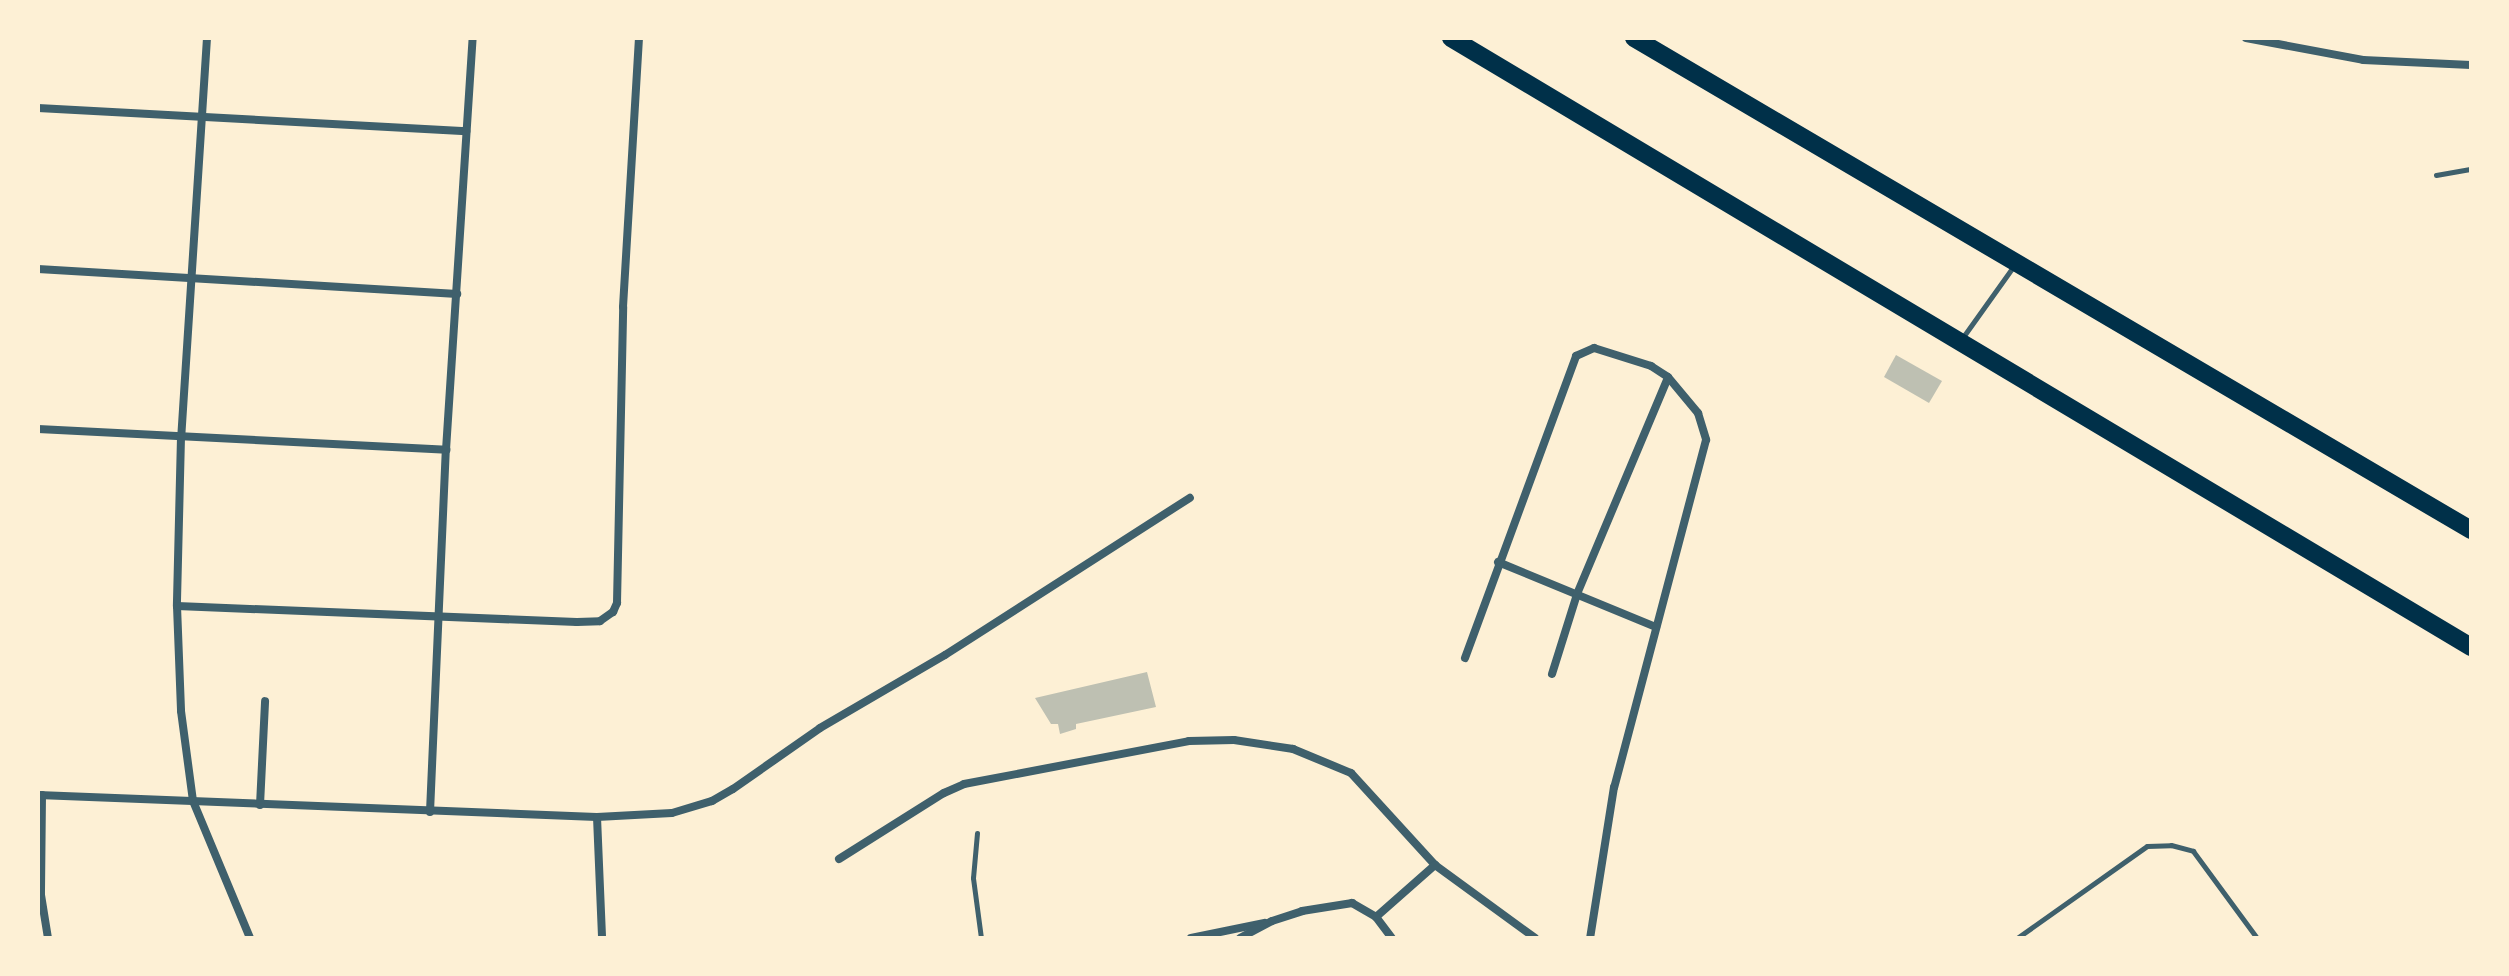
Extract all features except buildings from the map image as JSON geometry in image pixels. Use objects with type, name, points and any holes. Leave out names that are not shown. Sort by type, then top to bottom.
[{"type":"highway","points":[[1451,38],[2471,647]]},
{"type":"highway","points":[[1634,38],[2471,530]]},
{"type":"street","points":[[207,38],[181,437],[177,606],[181,711],[193,801],[250,938]]},
{"type":"street","points":[[430,812],[446,450],[473,38]]},
{"type":"street","points":[[177,606],[600,621],[613,612],[617,603],[623,307],[639,38]]},
{"type":"street","points":[[2246,38],[2363,60],[2471,65]]},
{"type":"street","points":[[38,108],[466,131]]},
{"type":"street","points":[[38,269],[457,294]]},
{"type":"street","points":[[1465,658],[1576,356],[1594,348],[1651,366],[1668,377],[1698,413],[1706,440],[1614,787],[1590,938]]},
{"type":"street","points":[[1552,674],[1577,594],[1668,377]]},
{"type":"street","points":[[38,429],[446,450]]},
{"type":"street","points":[[48,938],[41,895],[40,795],[597,817],[672,813],[712,801],[820,728],[945,655],[1190,498]]},
{"type":"street","points":[[1498,562],[1656,627]]},
{"type":"street","points":[[260,805],[265,701]]},
{"type":"street","points":[[839,859],[944,793],[964,784],[1189,741],[1234,740],[1293,749],[1351,773],[1435,865],[1535,938]]},
{"type":"street","points":[[597,817],[602,938]]},
{"type":"street","points":[[1376,917],[1435,865]]},
{"type":"street","points":[[1191,938],[1352,903],[1376,917],[1392,938]]},
{"type":"street","points":[[1240,938],[1272,921]]},
{"type":"lane","points":[[2436,175],[2471,169]]},
{"type":"lane","points":[[1960,342],[2015,263]]},
{"type":"lane","points":[[977,833],[973,878],[981,938]]},
{"type":"lane","points":[[2017,938],[2147,846],[2171,845],[2193,851],[2257,938]]}]
